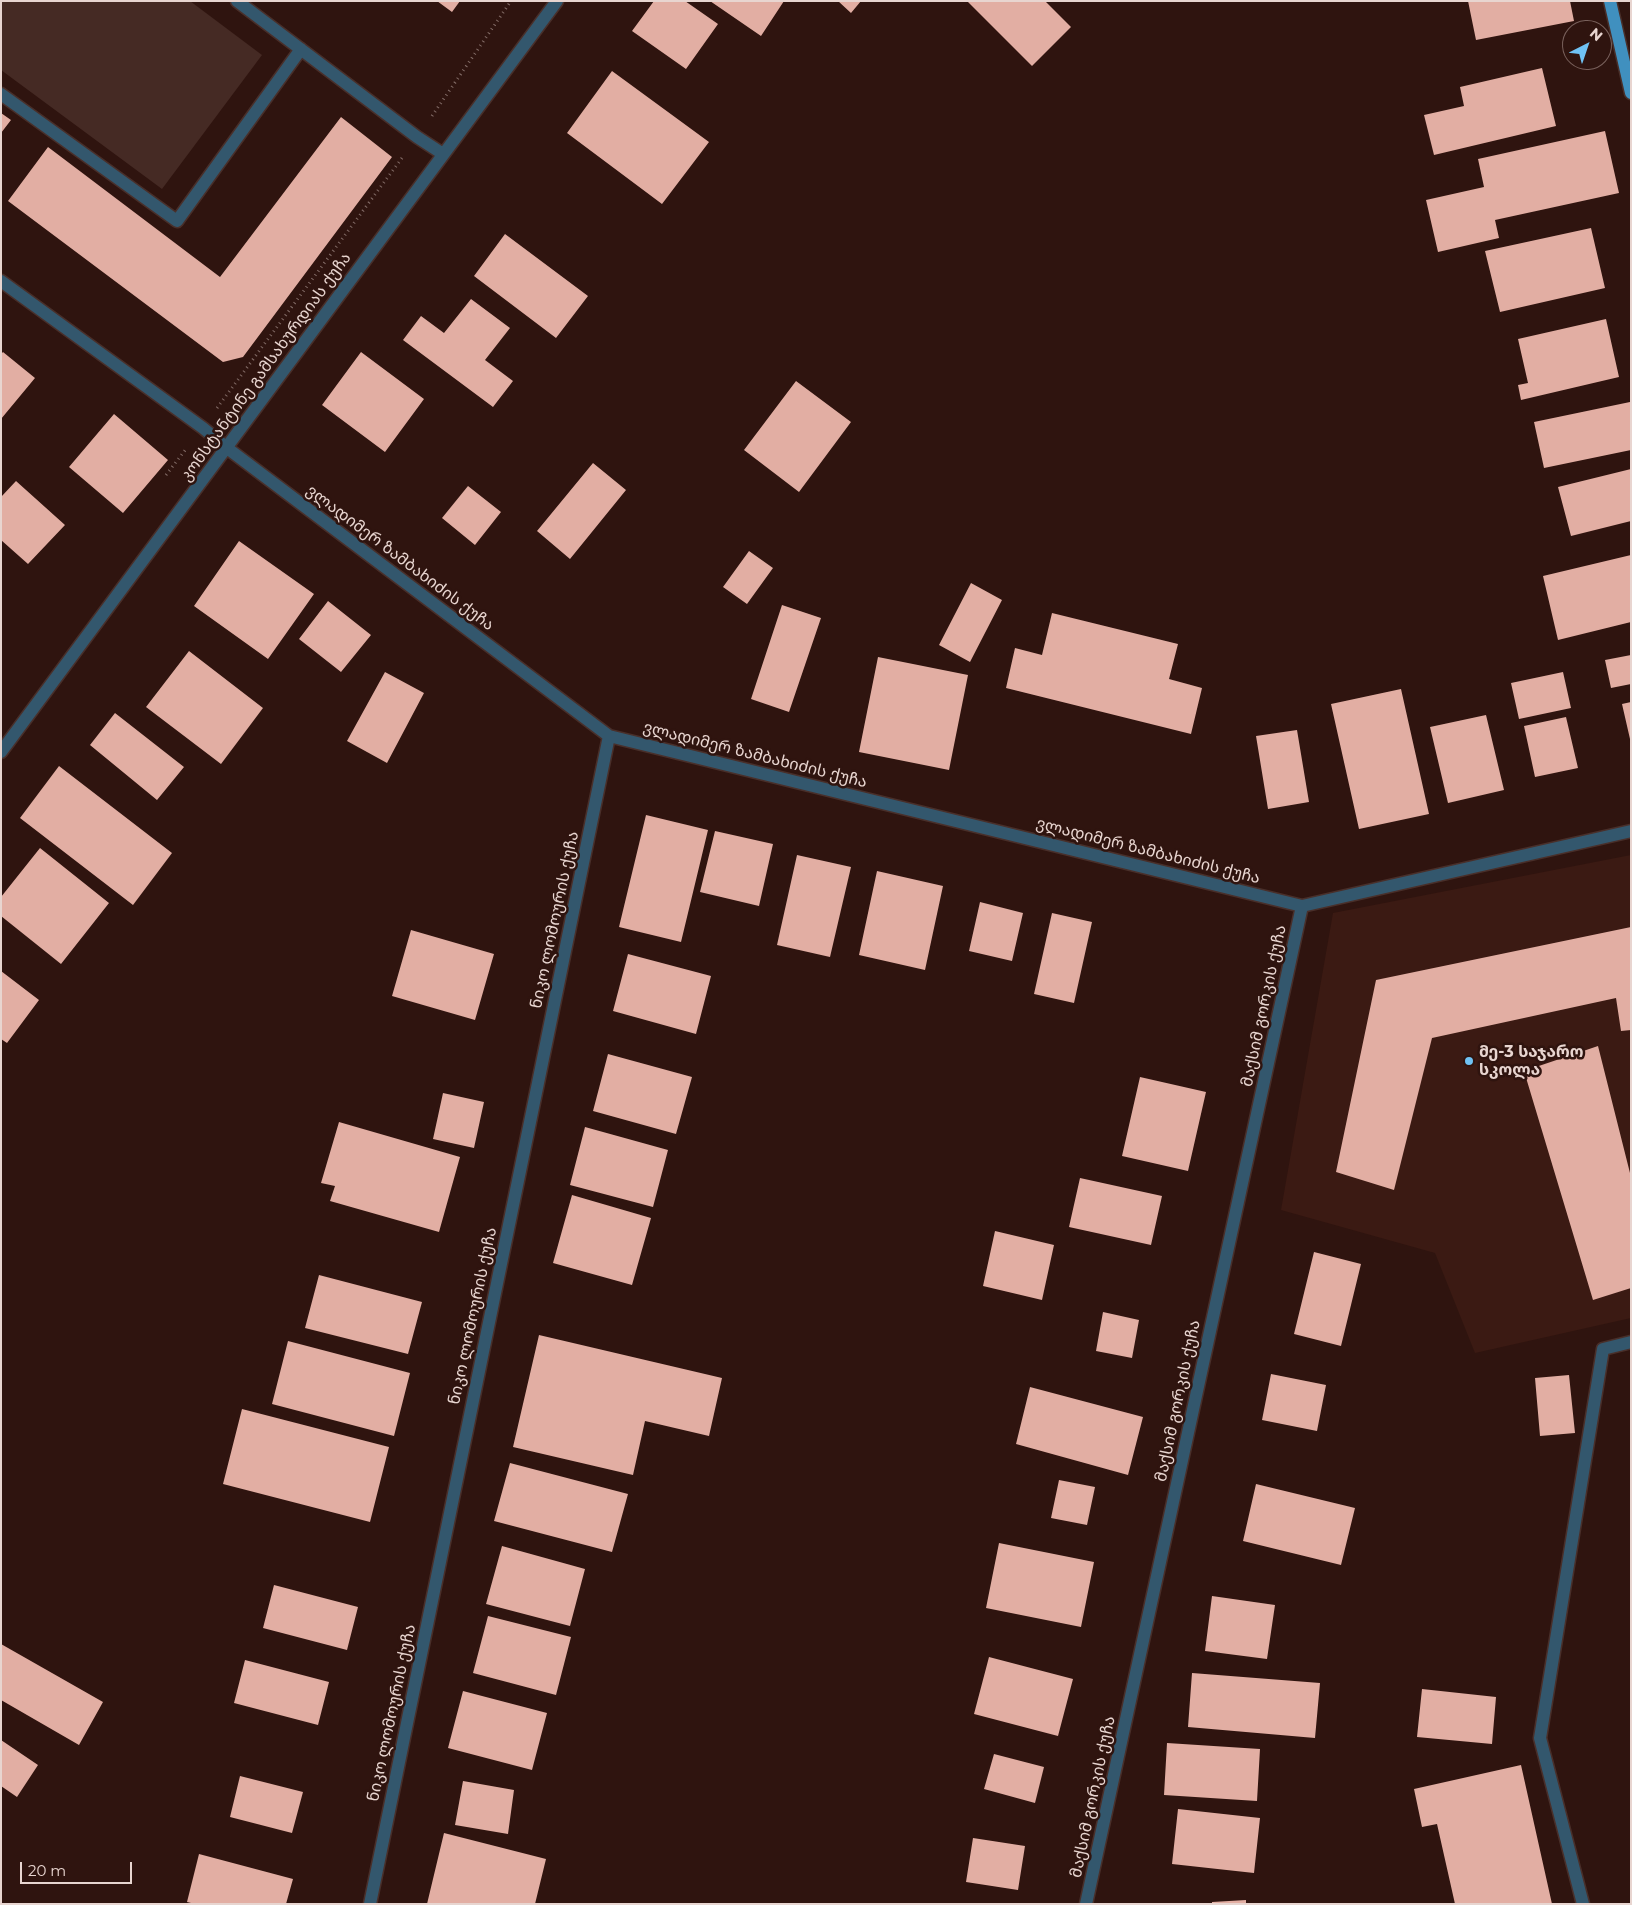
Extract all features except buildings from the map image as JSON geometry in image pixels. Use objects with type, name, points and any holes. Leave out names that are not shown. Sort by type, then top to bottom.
[{"type":"main road","points":[[1610,1],[1631,93]]},
{"type":"street","points":[[237,1],[417,137],[443,154]]},
{"type":"street","name":"კონსტანტინე გამსახურდიას ქუჩა","points":[[1,752],[557,1]]},
{"type":"street","points":[[1,94],[177,222],[301,49]]},
{"type":"street","name":"ვლადიმერ ზამბახიძის ქუჩა","points":[[1,281],[202,428],[609,736],[1302,906],[1631,831]]},
{"type":"street","name":"ნიკო ლომოურის ქუჩა","points":[[370,1904],[609,736]]},
{"type":"street","name":"მაქსიმ გორკის ქუჩა","points":[[1086,1904],[1302,906]]},
{"type":"street","points":[[1583,1904],[1540,1738],[1603,1349],[1631,1342]]},
{"type":"path","points":[[166,475],[417,137],[511,1]]},
{"type":"shaded area","points":[[1,1],[190,1],[262,55],[162,189],[1,70]]},
{"type":"shaded area","name":"მე-3 საჯარო სკოლა","points":[[1631,855],[1631,1318],[1475,1353],[1435,1253],[1281,1210],[1333,913]]},
{"type":"place","name":"მე-3 საჯარო სკოლა","points":[[1469,1061]]}]
